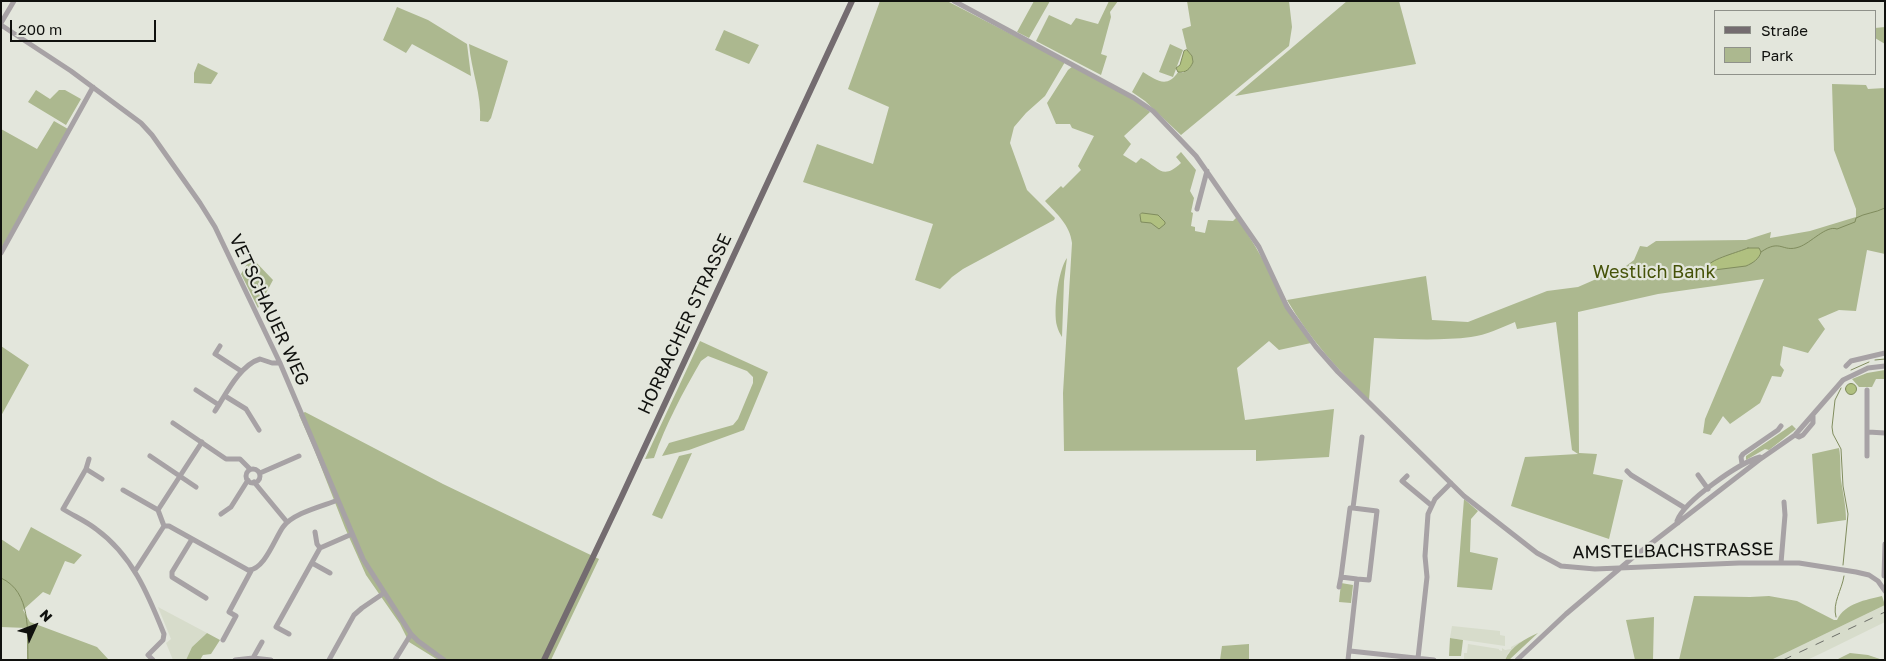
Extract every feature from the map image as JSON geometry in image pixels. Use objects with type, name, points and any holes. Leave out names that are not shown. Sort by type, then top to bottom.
[{"type":"main road","name":"HORBACHER STRASSE","points":[[544,660],[852,1]]},
{"type":"street","points":[[1,24],[14,1]]},
{"type":"street","name":"AMSTELBACHSTRASSE","points":[[954,1],[1070,62],[1144,104],[1181,139],[1208,171],[1259,247],[1287,307],[1316,347],[1359,394],[1451,483],[1521,542],[1555,564],[1595,569],[1799,563],[1869,575],[1878,581]]},
{"type":"street","name":"VETSCHAUER WEG","points":[[1,24],[93,87],[145,126],[200,203],[215,227],[280,363],[363,559],[411,634],[444,660]]},
{"type":"street","points":[[1,253],[93,87]]},
{"type":"street","points":[[1197,209],[1208,171]]},
{"type":"street","points":[[220,346],[214,354],[241,371]]},
{"type":"street","points":[[1517,660],[1631,559],[1763,457],[1794,435],[1798,437],[1803,435],[1813,423],[1813,416],[1831,392],[1843,380],[1885,353]]},
{"type":"street","points":[[215,412],[241,371],[248,364],[260,359],[272,363],[280,363]]},
{"type":"street","points":[[1846,366],[1851,361],[1872,361],[1885,366]]},
{"type":"street","points":[[196,390],[219,405]]},
{"type":"street","points":[[1867,390],[1867,456]]},
{"type":"street","points":[[225,396],[246,409],[259,430]]},
{"type":"street","points":[[173,422],[226,459],[240,460],[250,469],[256,469],[260,473]]},
{"type":"street","points":[[1742,464],[1743,454],[1781,426]]},
{"type":"street","points":[[1868,432],[1885,433]]},
{"type":"street","points":[[1339,587],[1350,508],[1353,508],[1362,438]]},
{"type":"street","points":[[158,510],[202,442]]},
{"type":"street","points":[[150,456],[196,487]]},
{"type":"street","points":[[260,473],[299,456]]},
{"type":"street","points":[[1678,523],[1678,517],[1685,508],[1708,489],[1742,464],[1763,457]]},
{"type":"street","points":[[89,459],[86,469],[62,509],[88,523],[109,539],[135,571],[146,590],[164,634],[163,640],[148,655],[153,660]]},
{"type":"street","points":[[86,469],[102,478]]},
{"type":"street","points":[[250,469],[247,474],[251,481],[287,522]]},
{"type":"street","points":[[1627,472],[1685,508]]},
{"type":"street","points":[[221,514],[231,507],[251,481],[259,479],[260,473]]},
{"type":"street","points":[[1698,475],[1708,489]]},
{"type":"street","points":[[1407,476],[1402,481],[1431,505]]},
{"type":"street","points":[[1418,658],[1428,577],[1425,556],[1428,514],[1431,505],[1451,483]]},
{"type":"street","points":[[123,490],[158,510],[164,526]]},
{"type":"street","points":[[223,640],[236,616],[228,612],[251,571],[260,566],[287,522],[338,500]]},
{"type":"street","points":[[1781,563],[1785,515],[1784,502]]},
{"type":"street","points":[[1341,577],[1369,580],[1377,511],[1353,508]]},
{"type":"street","points":[[135,571],[164,526]]},
{"type":"street","points":[[164,526],[169,526],[251,571]]},
{"type":"street","points":[[315,532],[317,544],[320,548]]},
{"type":"street","points":[[290,634],[276,626],[320,548],[352,534]]},
{"type":"street","points":[[192,539],[172,572],[172,577],[206,598]]},
{"type":"street","points":[[1885,544],[1884,576],[1878,581],[1885,591]]},
{"type":"street","points":[[1631,559],[1630,564],[1634,568]]},
{"type":"street","points":[[312,563],[330,573]]},
{"type":"street","points":[[1348,660],[1357,579]]},
{"type":"street","points":[[329,660],[354,615],[384,593]]},
{"type":"street","points":[[395,660],[411,634]]},
{"type":"street","points":[[253,658],[262,642]]},
{"type":"street","points":[[1350,651],[1434,660]]},
{"type":"street","points":[[235,660],[253,658],[271,660]]},
{"type":"shaded area","points":[[1187,50],[1192,56],[1193,62],[1191,67],[1183,72],[1178,72],[1176,68],[1180,65],[1184,51]]},
{"type":"shaded area","points":[[1142,213],[1158,215],[1165,224],[1159,229],[1151,223],[1141,222],[1140,215]]},
{"type":"shaded area","points":[[1748,248],[1759,248],[1761,252],[1759,257],[1751,264],[1714,270],[1708,266],[1720,258]]},
{"type":"shaded area","points":[[1851,383],[1857,389],[1851,395],[1845,389]]},
{"type":"shaded area","points":[[1885,605],[1885,622],[1824,652],[1807,660],[1771,660]]},
{"type":"shaded area","points":[[158,607],[207,633],[192,647],[186,660],[173,660],[166,643],[171,639]]},
{"type":"shaded area","points":[[1452,626],[1500,631],[1500,635],[1505,636],[1505,646],[1450,638]]},
{"type":"shaded area","points":[[1522,641],[1508,653],[1505,660],[1464,660],[1464,653],[1467,653],[1468,644],[1502,651],[1502,648],[1505,650],[1511,649],[1511,647]]},
{"type":"green space","points":[[880,1],[947,1],[1065,62],[1045,96],[1014,127],[1010,143],[1027,190],[1055,218],[1054,220],[963,269],[940,289],[915,280],[933,224],[803,182],[817,144],[873,164],[889,107],[848,89]]},
{"type":"green space","points":[[1034,1],[1050,1],[1029,38],[1017,32]]},
{"type":"green space","points":[[1109,1],[1118,1],[1110,12],[1111,17],[1101,54],[1107,56],[1101,75],[1036,41],[1049,15],[1071,25],[1076,18],[1098,24]]},
{"type":"green space","points":[[1187,1],[1289,1],[1292,27],[1289,46],[1181,135],[1145,101],[1132,92],[1143,72],[1157,80],[1166,82],[1178,72],[1183,73],[1193,62],[1192,56],[1187,50],[1182,29],[1191,26]]},
{"type":"green space","points":[[1347,1],[1399,1],[1416,64],[1235,96]]},
{"type":"green space","points":[[397,7],[428,20],[467,44],[471,76],[412,44],[406,53],[383,40]]},
{"type":"green space","points":[[1885,27],[1885,44],[1876,39],[1876,28]]},
{"type":"green space","points":[[724,30],[759,45],[749,64],[715,50]]},
{"type":"green space","points":[[469,44],[508,61],[491,118],[488,122],[480,121],[478,92]]},
{"type":"green space","points":[[1170,44],[1183,50],[1173,77],[1159,72]]},
{"type":"green space","points":[[198,63],[218,73],[211,84],[194,83],[194,73]]},
{"type":"green space","points":[[1073,66],[1139,103],[1150,112],[1124,136],[1131,144],[1123,155],[1136,163],[1141,158],[1165,172],[1181,163],[1176,157],[1181,152],[1196,170],[1190,191],[1194,198],[1191,226],[1195,227],[1195,231],[1205,233],[1208,220],[1233,221],[1237,217],[1311,343],[1279,350],[1269,341],[1237,368],[1245,420],[1334,409],[1329,457],[1256,461],[1256,450],[1064,451],[1063,393],[1072,243],[1066,225],[1045,201],[1061,186],[1063,188],[1081,170],[1078,166],[1094,136],[1072,128],[1070,124],[1056,124],[1047,103],[1068,70]]},
{"type":"green space","name":"Westlich Bank","points":[[1832,84],[1866,85],[1868,89],[1885,88],[1885,254],[1867,250],[1856,311],[1839,310],[1818,319],[1825,329],[1808,353],[1783,346],[1780,365],[1784,370],[1781,377],[1772,376],[1760,403],[1730,424],[1723,416],[1711,435],[1703,433],[1705,419],[1764,279],[1658,294],[1578,312],[1579,453],[1597,454],[1593,474],[1623,480],[1609,539],[1511,506],[1525,457],[1578,454],[1572,450],[1556,322],[1517,329],[1515,322],[1482,335],[1471,337],[1447,339],[1374,338],[1369,400],[1325,353],[1287,300],[1426,276],[1432,320],[1468,322],[1547,291],[1578,287],[1626,266],[1634,260],[1640,246],[1647,247],[1656,241],[1746,240],[1771,232],[1770,238],[1810,231],[1856,217],[1856,209],[1834,150]]},
{"type":"green space","points":[[36,90],[50,99],[59,90],[65,90],[81,99],[66,125],[28,102]]},
{"type":"green space","points":[[54,121],[68,129],[1,249],[1,129],[37,149]]},
{"type":"green space","points":[[251,257],[273,280],[258,308],[241,274]]},
{"type":"green space","points":[[1067,258],[1064,281],[1062,337],[1056,320],[1056,301],[1061,272]]},
{"type":"green space","points":[[700,341],[768,372],[744,430],[689,450],[662,456],[669,443],[733,425],[738,419],[753,383],[753,377],[747,371],[708,356],[701,361],[681,396],[654,458],[645,459]]},
{"type":"green space","points":[[1,346],[29,365],[1,416]]},
{"type":"green space","points":[[1885,370],[1885,379],[1876,379],[1872,387],[1859,387],[1852,379],[1867,373]]},
{"type":"green space","points":[[305,412],[443,484],[599,559],[551,660],[438,660],[409,642],[400,624],[366,575],[299,415]]},
{"type":"green space","points":[[1792,425],[1796,429],[1769,450],[1765,449],[1746,460],[1746,456]]},
{"type":"green space","points":[[1839,448],[1846,520],[1817,524],[1812,454]]},
{"type":"green space","points":[[692,453],[662,519],[652,515],[679,456]]},
{"type":"green space","points":[[1464,499],[1478,511],[1471,519],[1470,552],[1498,558],[1492,590],[1457,587]]},
{"type":"green space","points":[[31,527],[82,555],[74,564],[65,561],[50,595],[43,592],[23,610],[30,622],[97,647],[109,660],[27,660],[27,628],[1,627],[1,539],[19,551]]},
{"type":"green space","points":[[1341,583],[1353,585],[1351,603],[1339,602]]},
{"type":"green space","points":[[1694,596],[1769,596],[1797,601],[1834,620],[1837,620],[1851,606],[1863,601],[1882,596],[1885,605],[1771,660],[1679,660]]},
{"type":"green space","points":[[1654,617],[1653,660],[1635,660],[1626,620]]},
{"type":"green space","points":[[207,633],[220,640],[211,654],[203,655],[200,660],[186,660],[192,647]]},
{"type":"green space","points":[[1538,633],[1509,660],[1505,660],[1523,640]]},
{"type":"green space","points":[[1450,638],[1463,640],[1461,656],[1449,656]]},
{"type":"green space","points":[[1249,644],[1249,660],[1220,660],[1222,646]]},
{"type":"green space","points":[[1850,653],[1868,655],[1883,660],[1836,660]]},
{"type":"waterway","points":[[1761,252],[1773,246],[1799,247],[1823,232],[1833,228],[1837,229],[1855,222],[1859,216],[1885,208]]},
{"type":"waterway","points":[[1875,360],[1885,359]]},
{"type":"waterway","points":[[1851,370],[1869,362]]},
{"type":"waterway","points":[[1841,388],[1835,400],[1832,427],[1833,434],[1841,449],[1843,486],[1848,514],[1843,565]]},
{"type":"waterway","points":[[1836,617],[1835,607],[1844,576]]},
{"type":"waterway","points":[[1,578],[11,584],[23,603],[27,625],[28,660]]},
{"type":"railway","points":[[1783,660],[1885,612]]}]
